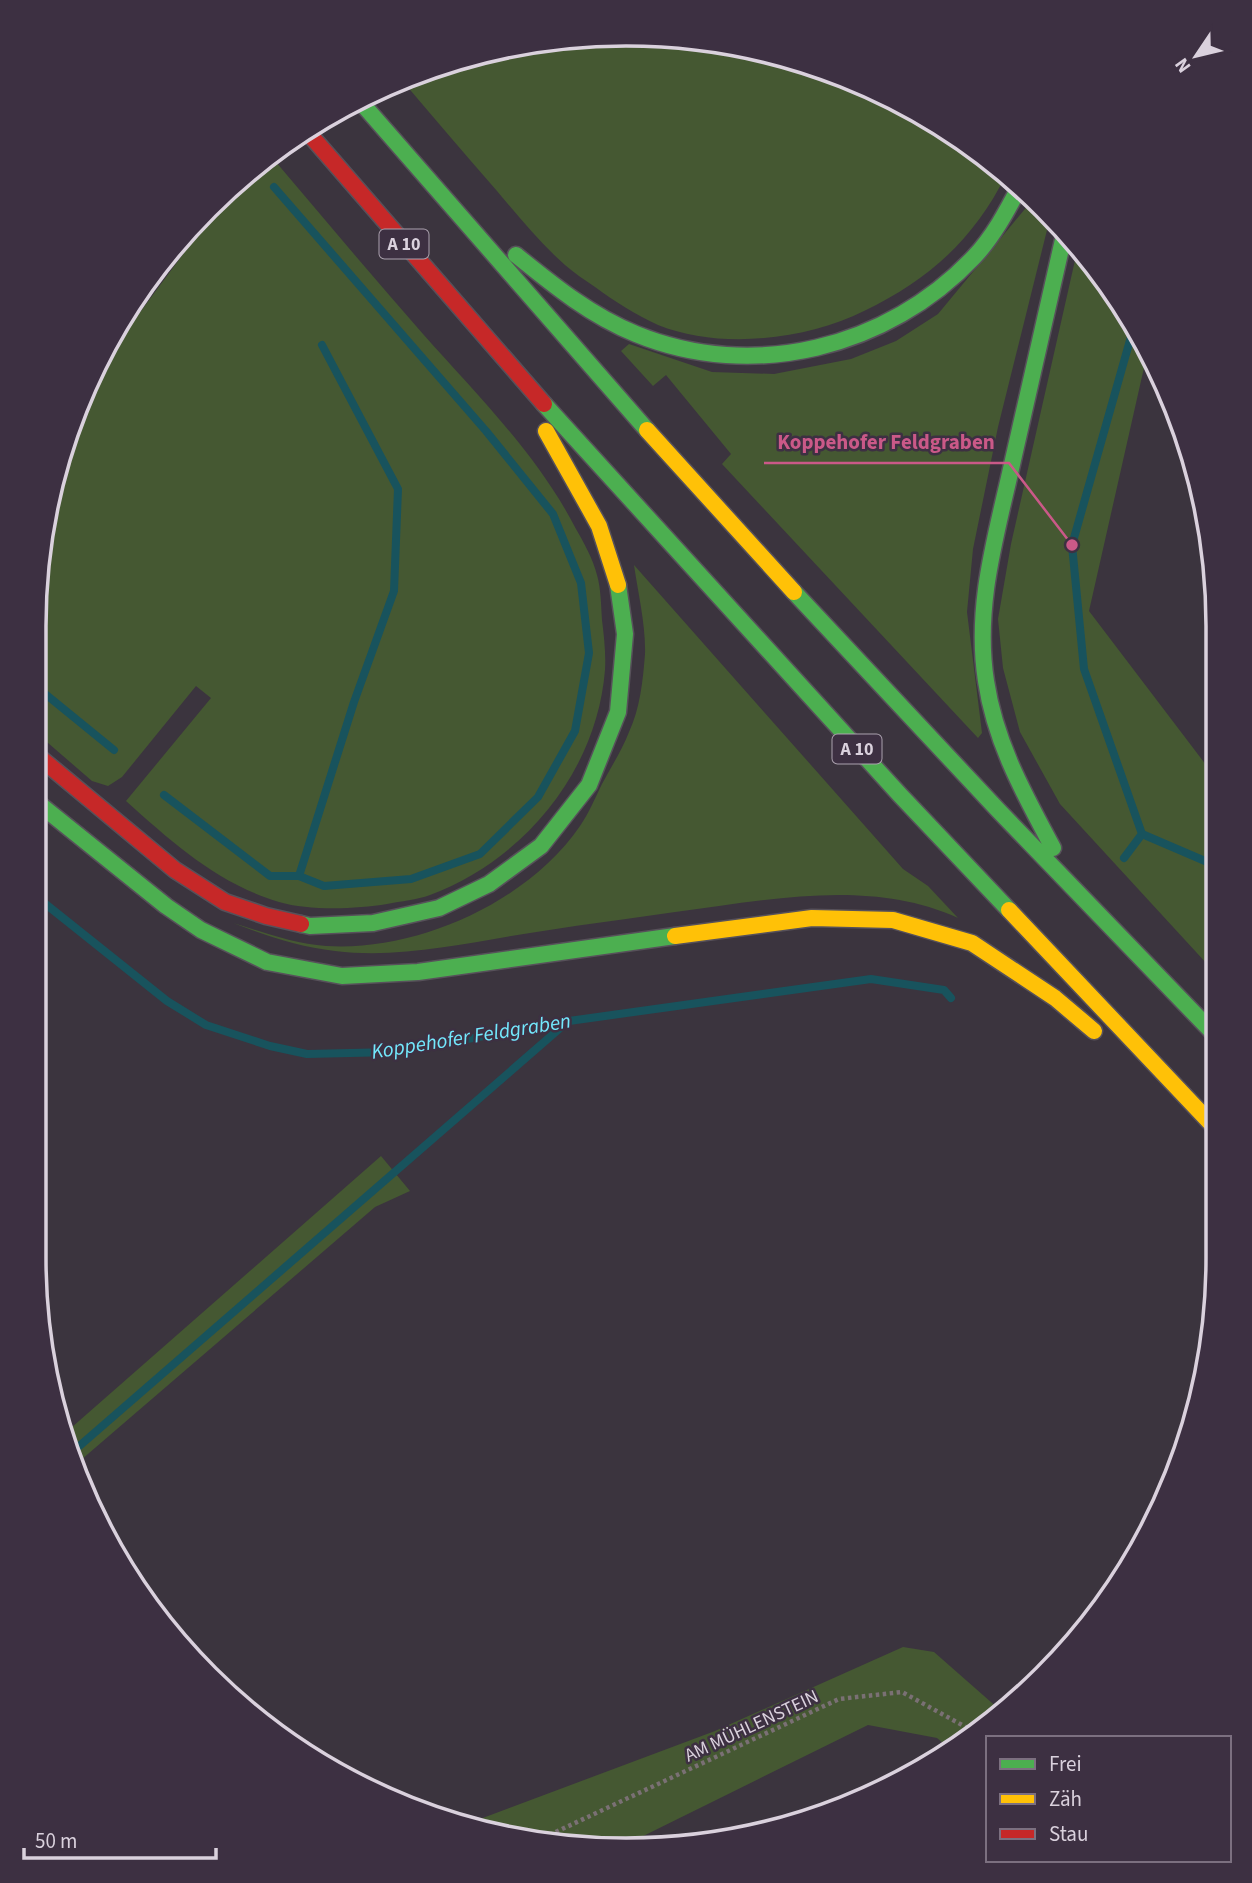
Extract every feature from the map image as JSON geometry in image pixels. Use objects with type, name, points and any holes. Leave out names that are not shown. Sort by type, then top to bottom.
[{"type":"highway","points":[[365,107],[708,498],[1081,899],[1206,1026]]},
{"type":"highway","name":"A 10","points":[[312,137],[503,358],[900,795],[1206,1120]]},
{"type":"highway","points":[[433,187],[536,272],[596,315],[652,341],[688,351],[725,356],[766,357],[797,353],[846,341],[900,317],[956,276],[975,257],[993,233],[1015,195]]},
{"type":"highway","points":[[1062,243],[990,565],[982,631],[988,685],[1001,743],[1023,792],[1081,899]]},
{"type":"highway","points":[[46,763],[175,870],[225,902],[266,916],[310,926],[373,923],[439,908],[488,884],[541,846],[589,785],[618,712],[625,634],[617,578],[599,526],[582,492],[503,358]]},
{"type":"highway","points":[[46,809],[166,906],[201,930],[267,962],[342,976],[418,972],[812,918],[893,920],[972,943],[1055,998],[1106,1041]]},
{"type":"highway","points":[[1127,1059],[1206,1123]]},
{"type":"path","name":"AM MÜHLENSTEIN","points":[[553,1833],[839,1699],[902,1692],[966,1727]]},
{"type":"green space","points":[[626,46],[702,50],[776,65],[813,76],[883,105],[949,143],[1001,183],[964,238],[909,286],[841,321],[790,335],[762,338],[708,337],[682,333],[658,325],[633,312],[572,271],[521,220],[409,88],[476,65],[550,50]]},
{"type":"green space","points":[[276,163],[525,451],[561,502],[588,551],[600,591],[605,670],[599,707],[588,743],[571,776],[550,807],[525,835],[496,859],[464,879],[430,895],[375,906],[305,907],[257,894],[197,860],[126,801],[211,698],[196,686],[122,777],[108,786],[92,781],[46,741],[46,626],[50,550],[65,476],[76,439],[105,369],[126,331],[196,237],[243,190]]},
{"type":"green space","points":[[1027,207],[1048,228],[998,427],[973,549],[967,612],[982,733],[978,738],[722,464],[731,454],[666,375],[653,386],[621,351],[629,344],[712,372],[774,374],[851,359],[896,341],[938,314]]},
{"type":"green space","points":[[1075,259],[1109,303],[1145,365],[1089,611],[1206,765],[1206,963],[1060,804],[1020,732],[1003,668],[998,619],[1011,544]]},
{"type":"green space","points":[[634,565],[903,869],[928,886],[958,918],[900,900],[870,896],[810,896],[600,922],[433,949],[384,953],[309,947],[233,923],[302,943],[361,946],[433,931],[468,917],[531,878],[558,853],[583,821],[623,745],[636,714],[642,684],[645,643]]},
{"type":"green space","points":[[381,1156],[410,1191],[375,1207],[82,1459],[71,1428]]},
{"type":"green space","points":[[903,1647],[934,1652],[994,1705],[943,1743],[937,1738],[868,1725],[641,1837],[550,1833],[480,1819],[715,1731]]},
{"type":"waterway","points":[[164,795],[270,876],[299,876],[324,886],[411,879],[480,854],[538,797],[575,731],[589,653],[581,583],[553,514],[486,431],[274,187]]},
{"type":"waterway","name":"Koppehofer Feldgraben","points":[[1124,858],[1142,834],[1084,669],[1072,545],[1130,339]]},
{"type":"waterway","points":[[299,876],[354,702],[394,591],[398,489],[322,345]]},
{"type":"waterway","points":[[46,695],[114,750]]},
{"type":"waterway","points":[[1142,834],[1206,861]]},
{"type":"waterway","name":"Koppehofer Feldgraben","points":[[46,904],[167,1001],[206,1025],[270,1046],[307,1054],[394,1052],[569,1021],[871,979],[944,990],[951,998]]},
{"type":"waterway","points":[[77,1448],[566,1023]]},
{"type":"traffic: fast","points":[[365,107],[647,430]]},
{"type":"traffic: fast","points":[[516,255],[588,309],[636,334],[681,348],[726,355],[772,355],[817,348],[860,334],[901,314],[940,288],[974,257],[999,223],[1015,195]]},
{"type":"traffic: fast","points":[[1053,848],[1021,788],[996,725],[986,681],[983,625],[994,542],[1062,243]]},
{"type":"traffic: fast","points":[[544,404],[900,795],[1009,910]]},
{"type":"traffic: fast","points":[[301,924],[310,926],[373,923],[439,908],[489,884],[541,846],[589,785],[618,712],[625,634],[618,585]]},
{"type":"traffic: fast","points":[[794,592],[998,810],[1206,1026]]},
{"type":"traffic: fast","points":[[46,809],[166,906],[201,930],[267,962],[342,976],[418,972],[675,936]]},
{"type":"traffic: slow","points":[[647,430],[794,592]]},
{"type":"traffic: slow","points":[[546,431],[599,526],[618,585]]},
{"type":"traffic: slow","points":[[1009,910],[1206,1118]]},
{"type":"traffic: slow","points":[[675,936],[812,918],[893,920],[972,943],[1055,998],[1094,1031]]},
{"type":"traffic: jam","points":[[312,137],[544,404]]},
{"type":"traffic: jam","points":[[46,763],[175,870],[225,902],[301,924]]},
{"type":"place","name":"Koppehofer Feldgraben","points":[[1072,545]]}]
